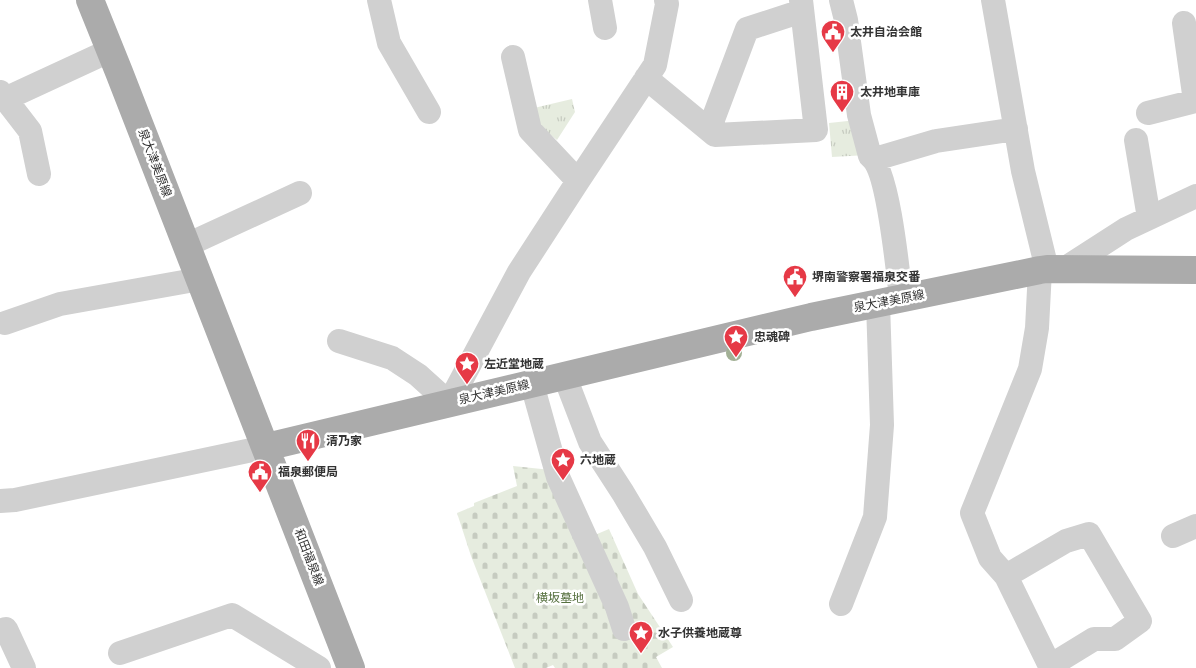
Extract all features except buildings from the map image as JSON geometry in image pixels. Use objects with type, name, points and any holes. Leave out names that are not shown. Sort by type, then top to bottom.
[{"type":"main road","name":"泉大津美原線","points":[[90,0],[266,447],[811,317],[1050,269],[1196,270]]},
{"type":"main road","name":"和田福泉線","points":[[266,447],[348,665]]},
{"type":"street","points":[[378,0],[389,43],[429,112]]},
{"type":"street","points":[[600,0],[605,28]]},
{"type":"street","points":[[841,0],[846,20],[859,115],[870,156],[875,159],[880,173],[892,223],[882,424],[875,517],[841,604]]},
{"type":"street","points":[[993,0],[1023,171],[1050,269],[1030,369],[972,513],[990,558],[1006,576],[1050,667],[1094,638],[1115,638],[1140,621],[1088,534],[1066,541],[1006,576]]},
{"type":"street","points":[[340,341],[392,358],[418,375],[449,402],[519,272],[655,65],[672,2]]},
{"type":"street","points":[[646,78],[715,135],[816,130],[802,6],[747,29],[709,130]]},
{"type":"street","points":[[1148,113],[1195,101],[1184,23]]},
{"type":"street","points":[[39,174],[30,131],[2,96],[110,50]]},
{"type":"street","points":[[513,57],[530,130],[578,180]]},
{"type":"street","points":[[875,159],[936,141],[1016,129]]},
{"type":"street","points":[[1136,140],[1149,218]]},
{"type":"street","points":[[187,245],[300,193]]},
{"type":"street","points":[[1050,269],[1196,196]]},
{"type":"street","points":[[5,323],[60,304],[200,279]]},
{"type":"street","points":[[564,377],[590,442],[655,547],[680,600]]},
{"type":"street","points":[[532,384],[558,477],[617,607],[624,629]]},
{"type":"street","points":[[0,500],[16,500],[266,447]]},
{"type":"street","points":[[1173,536],[1196,526]]},
{"type":"street","points":[[120,653],[232,615],[319,668]]},
{"type":"street","points":[[0,631],[6,628],[24,668]]},
{"type":"green space","points":[[572,99],[575,112],[557,140],[538,125],[534,108]]},
{"type":"green space","points":[[857,120],[867,155],[832,157],[829,123]]},
{"type":"green space","name":"横坂墓地","points":[[513,466],[551,470],[590,537],[609,529],[638,594],[673,647],[656,657],[662,668],[555,668],[553,665],[546,668],[515,668],[471,556],[457,513],[474,506],[474,503],[517,486]]},
{"type":"place","name":"太井自治会館","points":[[833,53]]},
{"type":"place","name":"太井地車庫","points":[[842,113]]},
{"type":"place","name":"堺南警察署福泉交番","points":[[795,298]]},
{"type":"place","name":"忠魂碑","points":[[736,358]]},
{"type":"place","name":"左近堂地蔵","points":[[467,385]]},
{"type":"place","name":"清乃家","points":[[308,462]]},
{"type":"place","name":"六地蔵","points":[[563,481]]},
{"type":"place","name":"福泉郵便局","points":[[260,493]]},
{"type":"place","name":"水子供養地蔵尊","points":[[641,654]]}]
